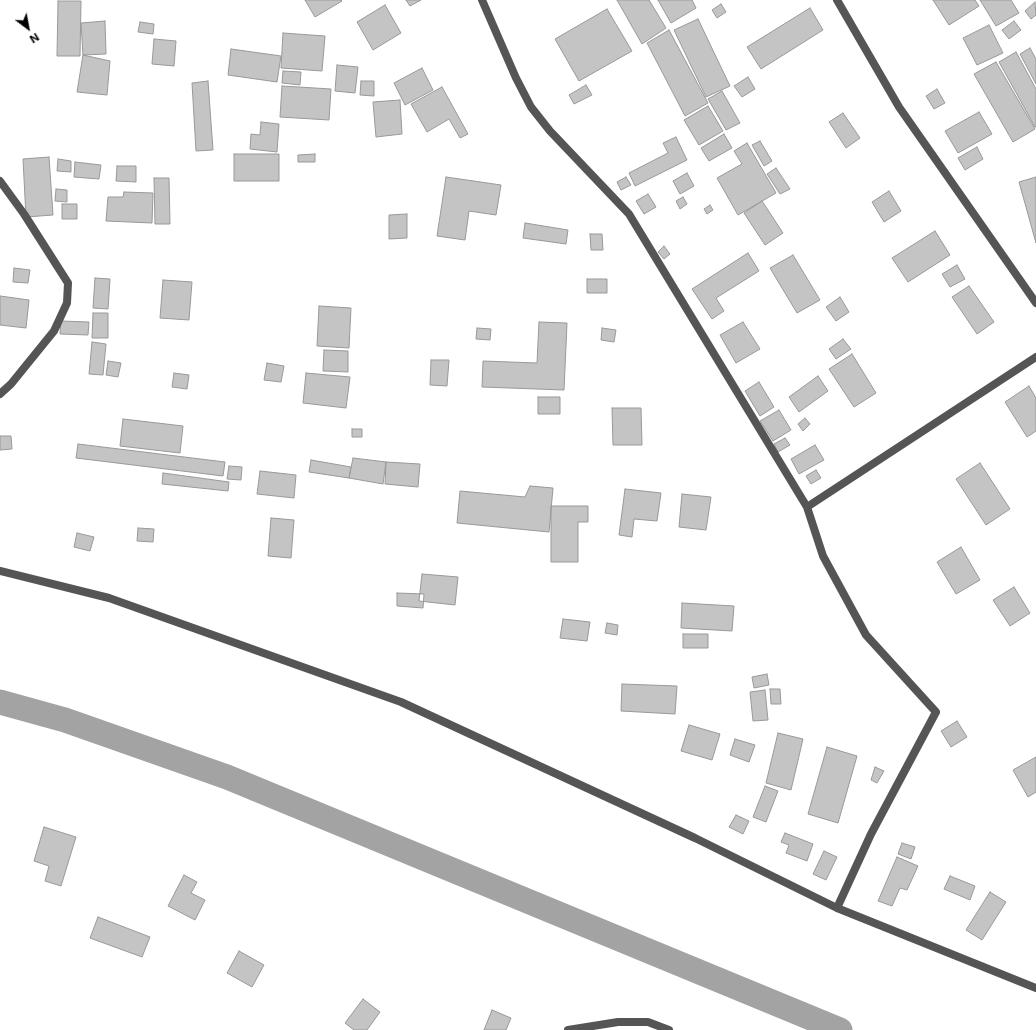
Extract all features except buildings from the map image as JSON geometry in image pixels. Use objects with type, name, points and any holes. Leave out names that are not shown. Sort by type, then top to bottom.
[{"type":"street","points":[[482,0],[516,78],[531,107],[550,131],[630,214],[807,507],[823,556],[866,635],[936,712],[871,834],[837,908]]},
{"type":"street","points":[[837,0],[899,107],[1036,303]]},
{"type":"street","points":[[0,181],[24,214],[68,284],[67,303],[54,331],[11,384],[0,394]]},
{"type":"street","points":[[807,507],[1036,356]]},
{"type":"street","points":[[0,571],[109,598],[401,702],[695,838],[837,908],[1036,988]]},
{"type":"street","points":[[568,1030],[618,1022],[648,1022],[669,1030]]},
{"type":"waterway","points":[[0,702],[65,720],[227,777],[840,1030]]}]
